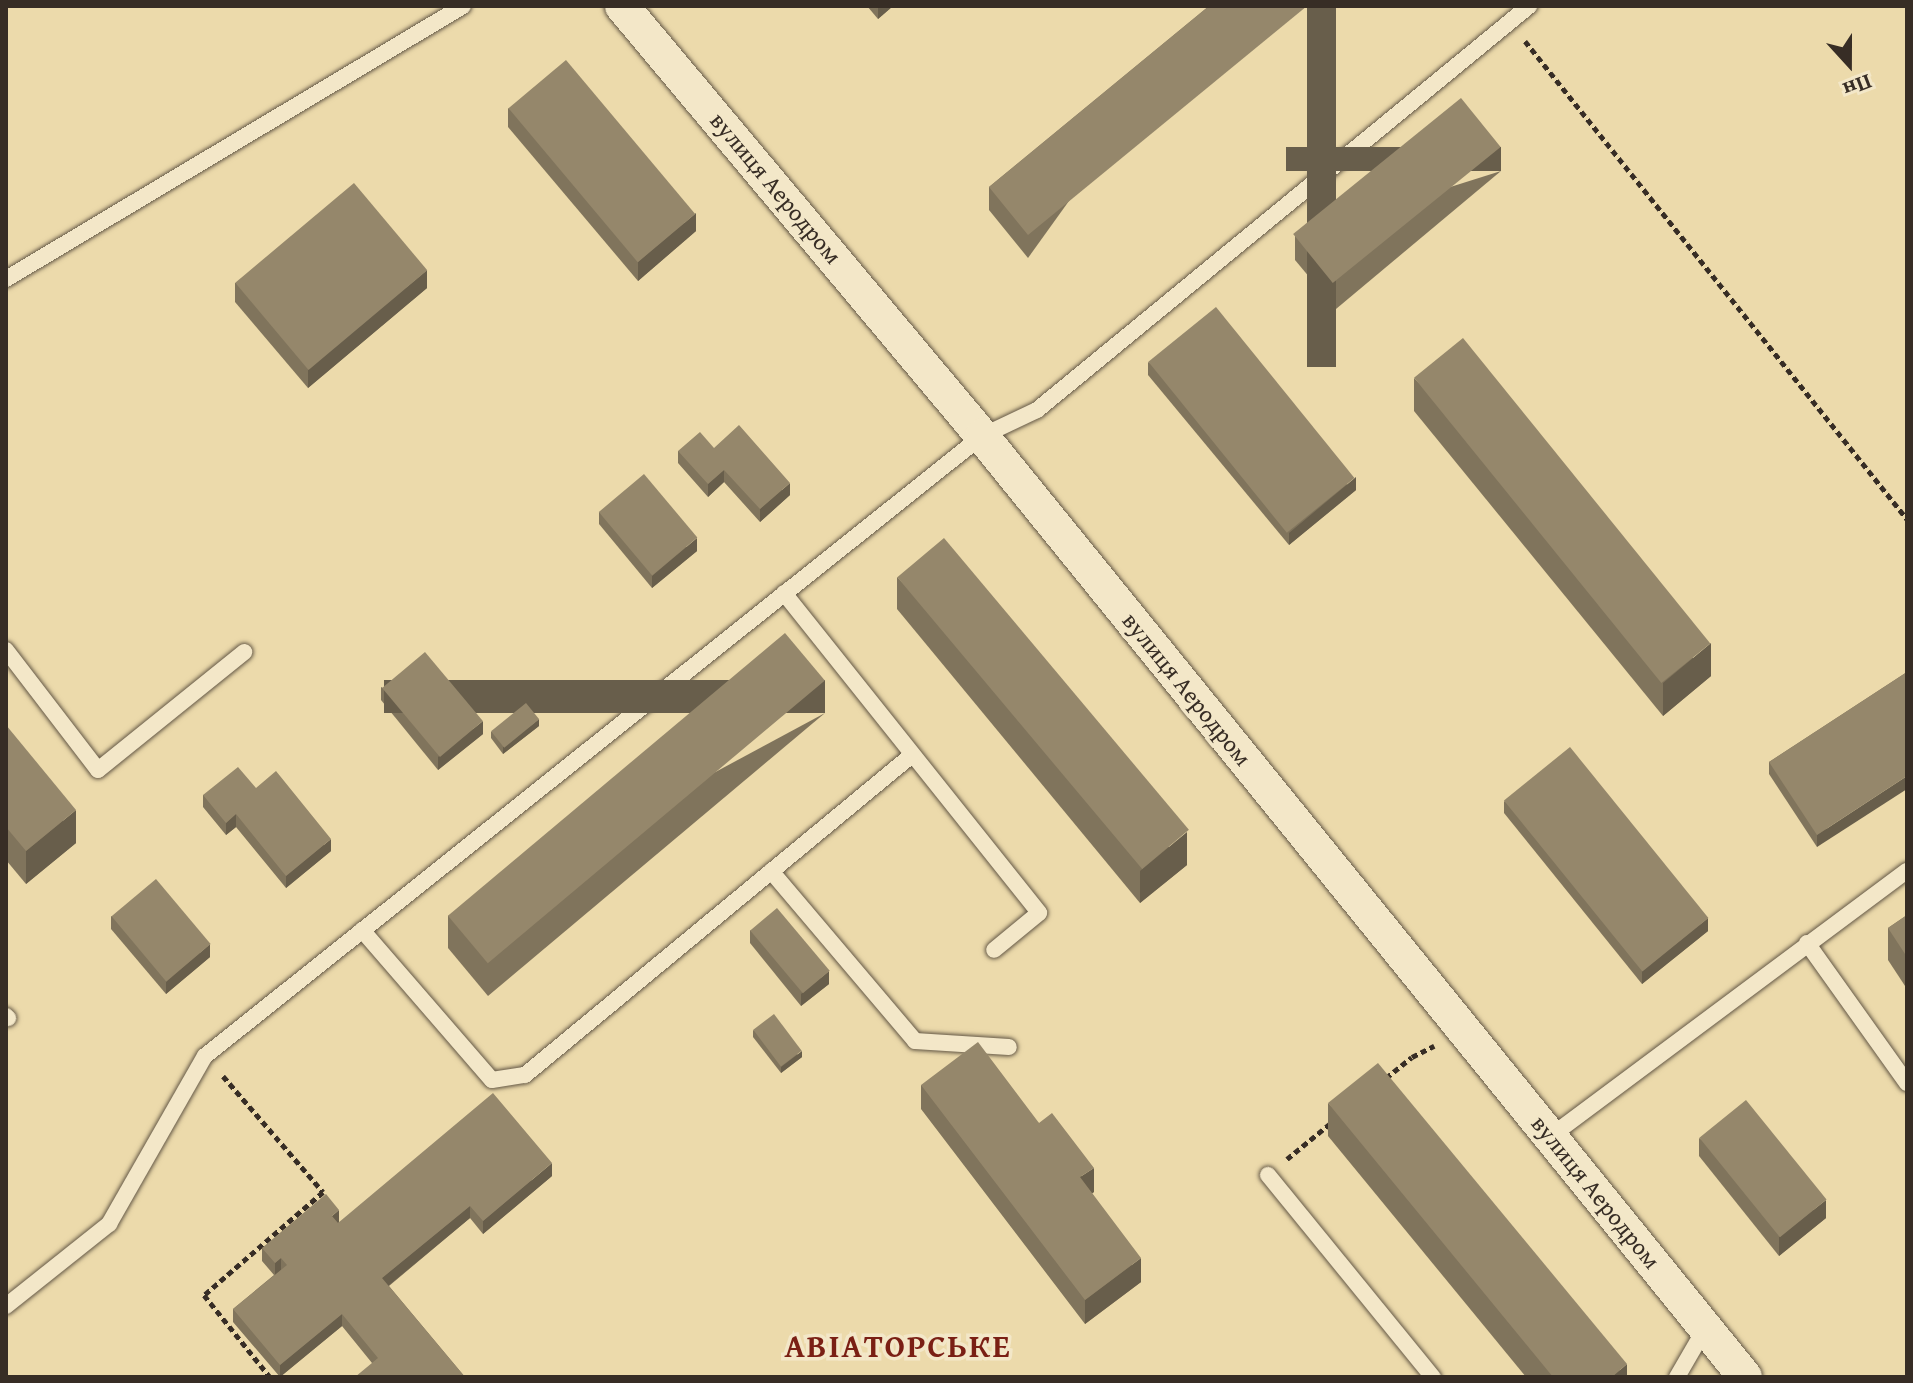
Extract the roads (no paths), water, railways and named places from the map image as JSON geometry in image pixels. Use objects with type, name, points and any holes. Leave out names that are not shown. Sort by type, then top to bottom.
[{"type":"street","name":"вулиця Аеродром","points":[[622,6],[982,436],[1745,1377]]},
{"type":"lane","points":[[6,279],[463,6]]},
{"type":"lane","points":[[6,1306],[109,1224],[205,1056],[982,436],[1037,410],[1529,6]]},
{"type":"lane","points":[[784,593],[1039,913],[994,950]]},
{"type":"lane","points":[[6,650],[98,770],[244,652]]},
{"type":"lane","points":[[362,930],[492,1080],[525,1075],[912,755]]},
{"type":"lane","points":[[771,871],[915,1041],[1009,1047]]},
{"type":"lane","points":[[1551,1136],[1907,871]]},
{"type":"lane","points":[[1807,943],[1907,1083]]},
{"type":"lane","points":[[1268,1175],[1433,1377]]},
{"type":"lane","points":[[1677,1377],[1706,1327]]},
{"type":"district","name":"АВІАТОРСЬКЕ","points":[[898,1346]]}]
